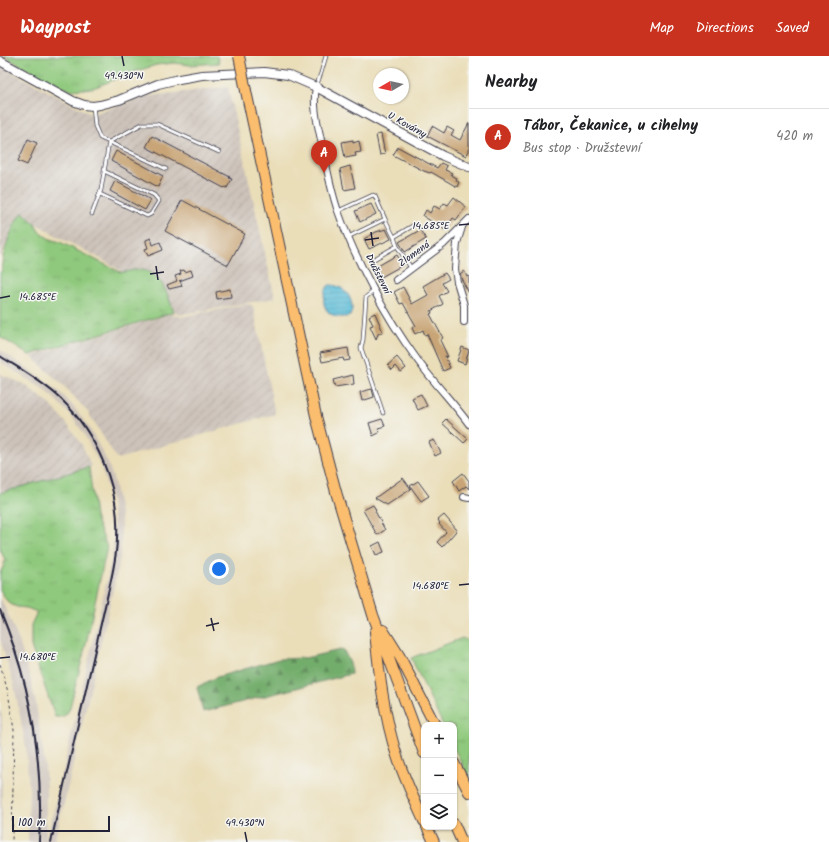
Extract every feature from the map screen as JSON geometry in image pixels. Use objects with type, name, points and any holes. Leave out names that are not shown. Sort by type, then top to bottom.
[{"type":"main road","points":[[239,56],[316,416],[336,492],[374,615],[421,745]]},
{"type":"main road","points":[[374,615],[400,657],[433,722]]},
{"type":"main road","points":[[374,615],[378,666],[392,737],[406,780],[421,814]]},
{"type":"main road","points":[[457,769],[469,792]]},
{"type":"main road","points":[[428,830],[434,842]]},
{"type":"main road","points":[[457,830],[462,842]]},
{"type":"street","points":[[0,61],[73,101],[84,105],[93,106]]},
{"type":"street","name":"U Kovárny","points":[[93,106],[119,100],[158,84],[179,79],[202,75],[276,73],[299,79],[316,87],[443,156],[469,166]]},
{"type":"street","name":"Družstevní","points":[[316,87],[314,97],[329,178],[338,211],[348,237],[374,291],[414,356],[469,424]]},
{"type":"street","name":"Zlomená","points":[[396,280],[432,254],[469,220]]},
{"type":"street","name":"Zlomená","points":[[462,227],[457,243],[454,269],[464,305],[464,322],[469,319]]},
{"type":"lane","points":[[316,87],[326,56]]},
{"type":"lane","points":[[93,106],[95,126],[100,138],[166,169]]},
{"type":"lane","points":[[109,142],[142,124],[157,124],[219,152]]},
{"type":"lane","points":[[92,214],[100,194],[109,142]]},
{"type":"lane","points":[[100,194],[147,216],[152,214],[158,201],[154,195],[104,171]]},
{"type":"lane","points":[[338,211],[373,195],[397,246],[411,268]]},
{"type":"lane","points":[[348,237],[385,219]]},
{"type":"lane","points":[[394,237],[414,225]]},
{"type":"lane","points":[[374,259],[397,246]]},
{"type":"lane","points":[[374,291],[366,297],[363,340],[361,348],[383,413]]},
{"type":"path","points":[[0,664],[8,692],[14,730],[12,842]]},
{"type":"shaded area","points":[[0,66],[91,114],[149,96],[228,87],[275,298],[178,315],[172,307],[162,283],[132,270],[123,272],[57,236],[32,221],[24,213],[15,221],[0,259]]},
{"type":"shaded area","points":[[247,304],[253,306],[275,414],[117,459],[87,411],[66,388],[31,356],[170,314],[181,317]]},
{"type":"shaded area","points":[[0,350],[50,384],[63,395],[89,427],[108,463],[114,481],[121,518],[120,558],[54,842],[28,842],[29,788],[26,747],[14,685],[0,639],[0,596],[19,641],[36,704],[45,766],[46,840],[112,557],[114,536],[113,518],[111,501],[101,466],[83,432],[71,416],[45,390],[0,362]]},
{"type":"shaded area","points":[[0,374],[24,384],[51,405],[82,445],[91,466],[0,493]]},
{"type":"shaded area","points":[[0,708],[2,717],[2,842],[0,842]]},
{"type":"green space","points":[[4,56],[217,56],[219,63],[190,65],[174,63],[156,65],[93,88],[72,90],[57,86]]},
{"type":"green space","points":[[24,213],[35,224],[38,230],[48,238],[60,242],[120,272],[139,270],[149,272],[159,280],[163,286],[174,312],[29,355],[0,337],[0,273],[2,270],[5,250],[11,233],[21,214]]},
{"type":"green space","points":[[89,467],[95,517],[107,547],[86,644],[70,707],[65,715],[55,717],[31,646],[31,625],[37,612],[12,605],[7,601],[0,590],[0,573],[5,560],[0,549],[0,493]]},
{"type":"green space","points":[[462,638],[469,643],[469,778],[457,754],[457,722],[442,722],[411,658]]},
{"type":"green space","points":[[340,650],[344,651],[350,663],[351,674],[203,712],[197,687],[217,677],[279,659],[305,658]]},
{"type":"water","points":[[329,285],[340,287],[348,295],[352,305],[350,316],[335,316],[327,311],[324,302],[324,295],[325,290]]},
{"type":"building","points":[[469,123],[469,151],[466,156],[427,136],[432,126],[444,133],[447,127],[454,131],[451,135],[460,140]]},
{"type":"building","points":[[381,134],[385,154],[380,155],[376,135]]},
{"type":"building","points":[[152,136],[230,177],[229,178],[232,179],[227,188],[224,188],[146,147]]},
{"type":"building","points":[[28,139],[37,143],[27,165],[18,161]]},
{"type":"building","points":[[353,140],[353,143],[359,141],[361,152],[355,153],[356,156],[345,158],[342,142]]},
{"type":"building","points":[[398,147],[437,168],[441,163],[447,166],[445,170],[452,173],[451,175],[457,178],[456,180],[459,182],[457,187],[431,172],[424,171],[393,155]]},
{"type":"building","points":[[116,151],[163,176],[158,187],[111,161]]},
{"type":"building","points":[[350,166],[355,188],[344,190],[340,169]]},
{"type":"building","points":[[115,181],[151,200],[145,210],[110,191]]},
{"type":"building","points":[[454,197],[466,207],[456,220],[453,218],[445,230],[423,216],[426,210],[430,213],[434,206],[440,209],[444,203],[448,205]]},
{"type":"building","points":[[182,200],[245,234],[228,265],[165,231]]},
{"type":"building","points":[[371,204],[376,214],[360,222],[355,211]]},
{"type":"building","points":[[386,229],[391,239],[369,249],[364,239],[376,232]]},
{"type":"building","points":[[420,230],[426,239],[405,252],[399,242]]},
{"type":"building","points":[[151,238],[153,245],[160,242],[163,250],[148,256],[145,249],[148,248],[146,240]]},
{"type":"building","points":[[397,255],[403,265],[381,277],[376,267]]},
{"type":"building","points":[[184,270],[185,272],[191,270],[193,276],[180,281],[182,286],[169,289],[167,285],[177,281],[175,276],[181,274],[180,271]]},
{"type":"building","points":[[464,271],[467,277],[469,276],[469,293],[460,274]]},
{"type":"building","points":[[445,273],[449,279],[442,283],[447,291],[439,296],[443,304],[431,311],[432,313],[430,314],[443,338],[440,340],[448,357],[445,356],[450,368],[443,371],[427,334],[425,335],[423,330],[415,334],[412,328],[416,326],[403,303],[400,304],[394,292],[403,287],[412,304],[428,295],[423,286]]},
{"type":"building","points":[[230,289],[231,297],[217,299],[216,292]]},
{"type":"building","points":[[375,313],[383,332],[378,334],[376,339],[370,326],[373,325],[369,316]]},
{"type":"building","points":[[462,347],[469,350],[465,364],[457,361]]},
{"type":"building","points":[[348,348],[350,360],[344,361],[343,358],[322,362],[320,353]]},
{"type":"building","points":[[397,357],[406,368],[401,372],[396,366],[392,370],[388,365]]},
{"type":"building","points":[[353,375],[354,384],[335,387],[333,380]]},
{"type":"building","points":[[372,389],[374,397],[362,401],[360,392]]},
{"type":"building","points":[[421,394],[427,406],[418,410],[412,398]]},
{"type":"building","points":[[382,419],[385,426],[378,428],[379,433],[373,436],[369,423]]},
{"type":"building","points":[[446,419],[468,439],[464,443],[442,423]]},
{"type":"building","points":[[434,440],[441,453],[435,456],[429,442]]},
{"type":"building","points":[[463,473],[469,481],[469,489],[466,486],[459,491],[453,481]]},
{"type":"building","points":[[403,478],[411,489],[387,505],[375,498]]},
{"type":"building","points":[[418,481],[429,496],[421,501],[410,486]]},
{"type":"building","points":[[373,505],[385,530],[377,535],[363,510]]},
{"type":"building","points":[[444,515],[457,530],[442,547],[437,542],[446,532],[439,524],[440,523],[438,520]]},
{"type":"building","points":[[380,542],[384,552],[376,555],[372,546]]},
{"type":"railway","points":[[0,356],[46,386],[60,398],[85,427],[95,444],[110,480],[117,518],[117,543],[113,570],[51,842]]},
{"type":"railway","points":[[0,610],[20,666],[33,724],[39,782],[39,842]]},
{"type":"place","name":"Tábor, Čekanice, u cihelny","points":[[324,173]]}]
